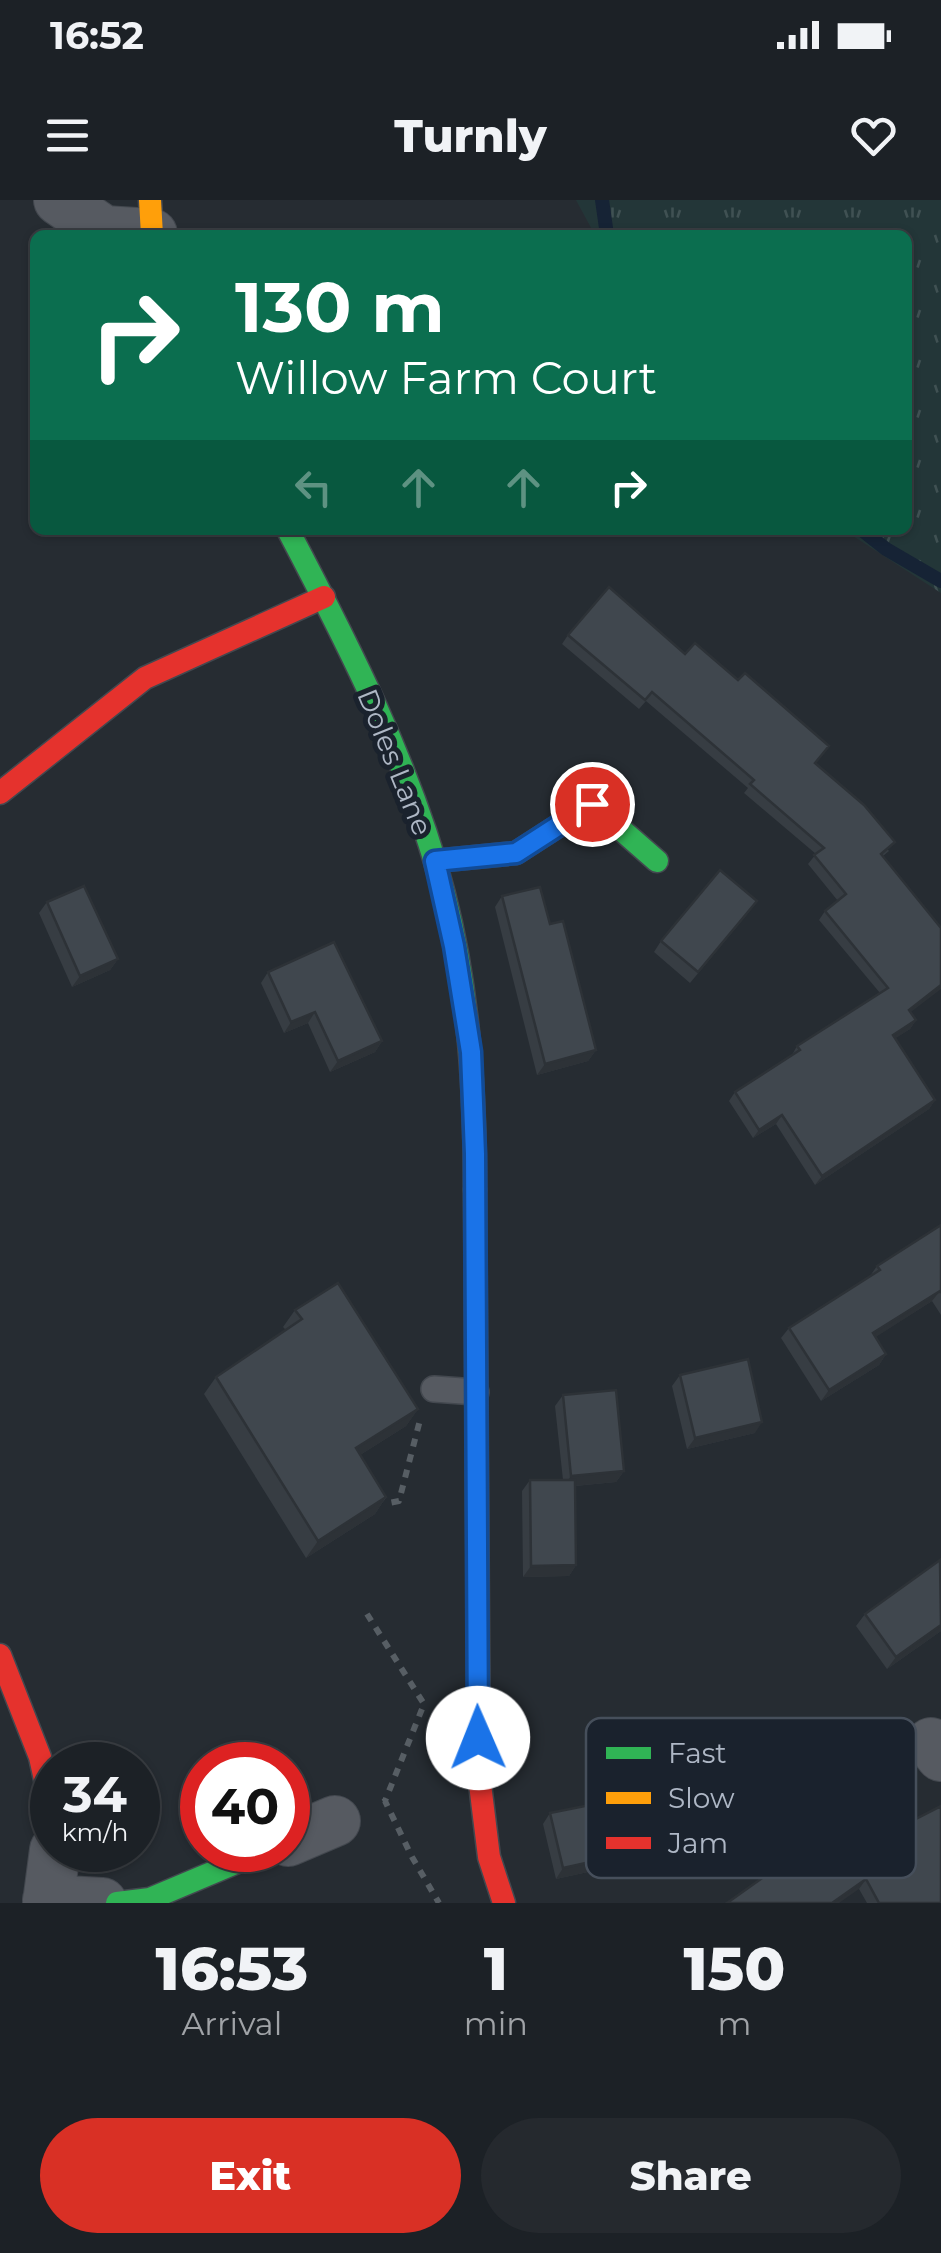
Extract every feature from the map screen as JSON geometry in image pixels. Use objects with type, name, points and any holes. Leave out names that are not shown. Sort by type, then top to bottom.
[{"type":"street","points":[[59,200],[103,230]]},
{"type":"street","points":[[110,230],[152,223]]},
{"type":"street","name":"Doles Lane","points":[[291,535],[384,726],[435,861],[471,1052],[479,1776],[489,1857],[504,1903]]},
{"type":"street","points":[[0,792],[145,678],[324,597]]},
{"type":"street","points":[[435,861],[516,853],[592,804],[657,861]]},
{"type":"street","points":[[0,1655],[34,1742]]},
{"type":"street","points":[[310,1832],[335,1821]]},
{"type":"street","points":[[52,1872],[48,1902],[102,1903]]},
{"type":"street","points":[[117,1903],[150,1899],[214,1872]]},
{"type":"lane","points":[[434,1390],[476,1392]]},
{"type":"path","points":[[379,1493],[390,1503],[399,1501],[419,1422],[434,1390]]},
{"type":"path","points":[[367,1614],[424,1704],[386,1801],[439,1903]]},
{"type":"path","points":[[335,1821],[386,1801]]},
{"type":"green space","points":[[576,200],[941,200],[941,593],[852,535],[912,535],[912,230],[592,230]]},
{"type":"building","points":[[609,587],[685,654],[695,643],[738,680],[745,673],[829,746],[815,763],[864,805],[895,842],[881,854],[941,928],[941,985],[909,1010],[916,1020],[893,1035],[935,1100],[822,1176],[782,1115],[759,1130],[735,1092],[800,1050],[797,1046],[888,988],[825,911],[846,894],[814,855],[824,848],[750,784],[754,780],[652,692],[645,700],[568,635]]},
{"type":"building","points":[[720,870],[757,901],[698,972],[661,941]]},
{"type":"building","points":[[84,886],[118,959],[80,976],[47,902]]},
{"type":"building","points":[[540,887],[550,924],[563,921],[596,1050],[545,1064],[502,896]]},
{"type":"building","points":[[334,942],[382,1041],[338,1061],[315,1012],[291,1022],[268,972]]},
{"type":"building","points":[[941,1225],[941,1293],[873,1333],[886,1354],[829,1390],[789,1328],[880,1270],[877,1266]]},
{"type":"building","points":[[338,1283],[418,1409],[356,1448],[386,1497],[318,1541],[216,1377],[302,1319],[295,1310]]},
{"type":"building","points":[[748,1359],[762,1422],[695,1438],[680,1375]]},
{"type":"building","points":[[616,1390],[624,1471],[571,1476],[563,1395]]},
{"type":"building","points":[[530,1480],[575,1480],[576,1565],[531,1566]]},
{"type":"building","points":[[940,1560],[941,1625],[896,1657],[865,1614]]},
{"type":"building","points":[[586,1806],[586,1863],[563,1868],[550,1813]]},
{"type":"building","points":[[941,1806],[941,1903],[879,1903],[866,1879],[832,1903],[727,1903],[762,1878],[916,1878],[916,1819]]},
{"type":"waterway","points":[[602,200],[606,230]]},
{"type":"waterway","points":[[868,535],[941,581]]},
{"type":"traffic: fast","points":[[291,535],[396,754],[444,894],[469,1041],[475,1190]]},
{"type":"traffic: fast","points":[[435,861],[516,853],[592,804],[657,861]]},
{"type":"traffic: fast","points":[[117,1903],[150,1899],[214,1872]]},
{"type":"traffic: slow","points":[[150,200],[152,230]]},
{"type":"traffic: jam","points":[[0,793],[145,678],[324,597]]},
{"type":"traffic: jam","points":[[475,1190],[479,1776],[489,1857],[504,1903]]},
{"type":"traffic: jam","points":[[0,1655],[34,1742]]},
{"type":"route","points":[[478,1738],[471,1052],[435,861],[516,853],[592,804]]}]
